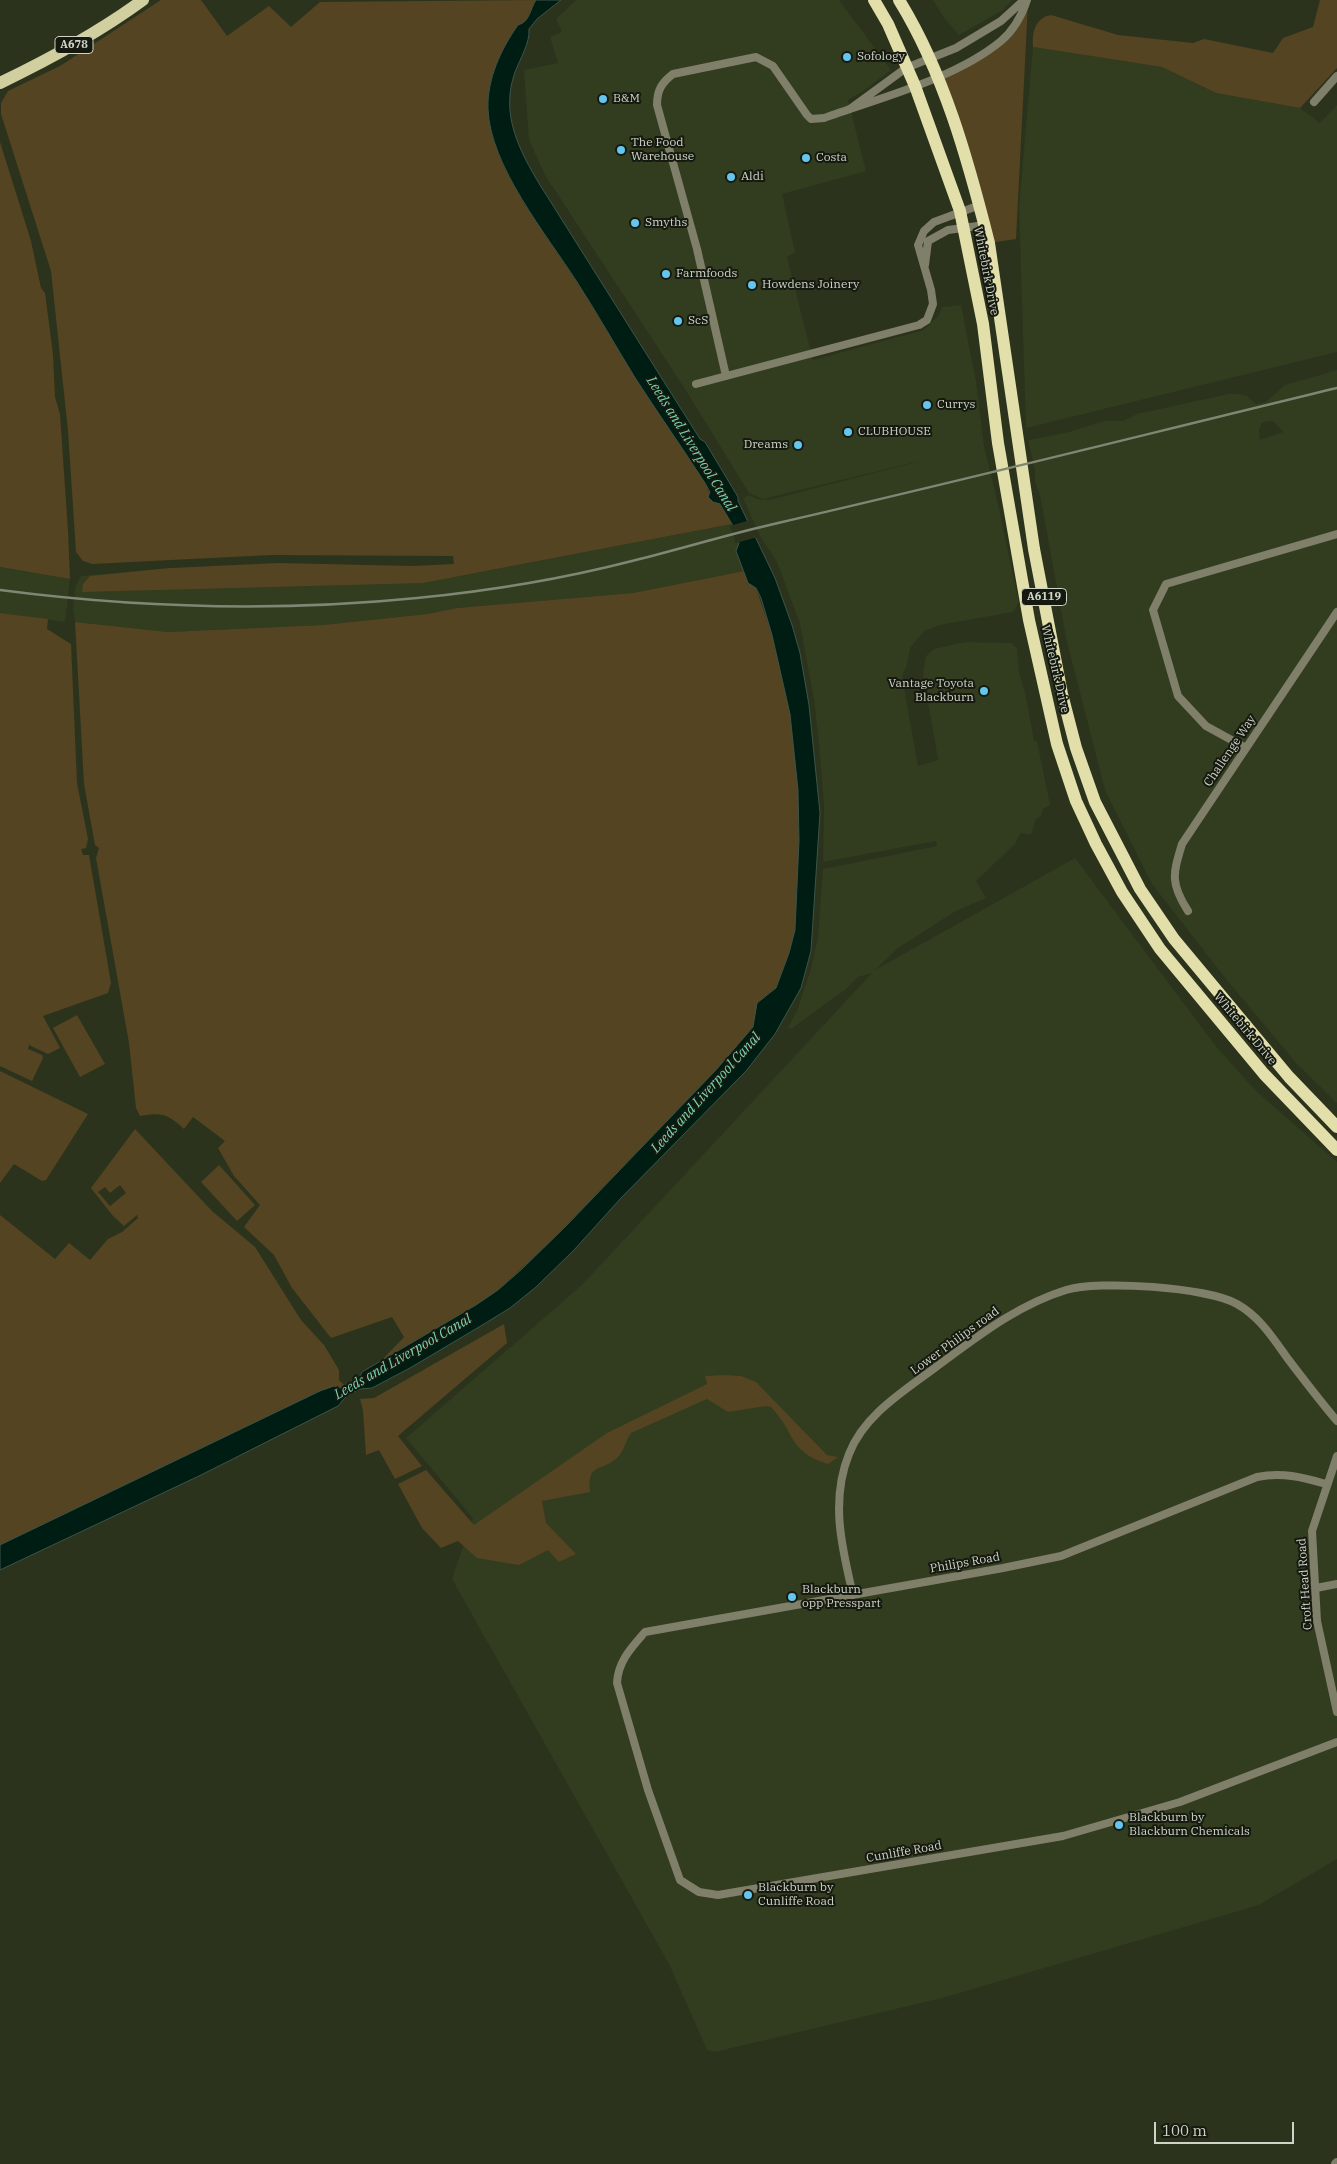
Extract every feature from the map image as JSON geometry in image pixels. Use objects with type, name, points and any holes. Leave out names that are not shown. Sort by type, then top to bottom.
[{"type":"highway","name":"Whitebirk Drive","points":[[874,0],[888,24],[915,86],[960,211],[983,324],[998,443],[1030,620],[1057,744],[1076,801],[1096,844],[1122,892],[1160,949],[1264,1074],[1337,1150]]},
{"type":"highway","name":"Whitebirk Drive","points":[[899,0],[914,24],[938,76],[985,225],[998,290],[1034,549],[1062,694],[1076,748],[1096,802],[1140,889],[1174,939],[1289,1077],[1337,1127]]},
{"type":"main road","name":"A678","points":[[0,83],[56,56],[120,17],[143,0]]},
{"type":"street","points":[[848,110],[906,68],[931,60],[956,48],[1001,22],[1026,0]]},
{"type":"street","points":[[726,376],[697,249],[657,105],[657,95],[663,82],[672,74],[756,56],[773,66],[811,119],[824,118],[864,106],[915,86],[974,59],[1002,41],[1022,16],[1026,0]]},
{"type":"street","points":[[1314,102],[1337,76]]},
{"type":"street","points":[[696,384],[919,325],[927,320],[933,304],[918,245],[924,231],[934,222],[980,205]]},
{"type":"street","points":[[924,267],[928,242],[948,230],[985,225]]},
{"type":"street","points":[[1246,748],[1206,726],[1178,696],[1153,610],[1166,584],[1337,534]]},
{"type":"street","name":"Challenge Way","points":[[1188,911],[1176,892],[1174,870],[1182,844],[1337,612]]},
{"type":"street","name":"Lower Philips road","points":[[853,1595],[842,1547],[838,1504],[843,1474],[849,1454],[857,1438],[888,1404],[996,1323],[1032,1304],[1066,1290],[1084,1287],[1124,1286],[1203,1292],[1237,1303],[1263,1324],[1337,1421]]},
{"type":"street","name":"Croft Head Road","points":[[1337,1456],[1326,1484],[1312,1531],[1317,1621],[1337,1712]]},
{"type":"street","name":"Philips Road","points":[[618,1674],[625,1654],[645,1632],[1061,1556],[1256,1477],[1283,1474],[1304,1477],[1326,1484]]},
{"type":"street","points":[[1316,1588],[1337,1584]]},
{"type":"street","name":"Cunliffe Road","points":[[618,1674],[619,1692],[648,1790],[680,1880],[689,1887],[707,1894],[718,1895],[1063,1836],[1180,1802],[1337,1742]]},
{"type":"shaded area","points":[[161,0],[201,0],[227,36],[269,6],[291,27],[320,2],[536,0],[525,21],[518,25],[506,44],[496,65],[490,87],[488,109],[491,131],[499,153],[509,176],[536,222],[565,263],[634,376],[705,483],[713,502],[720,504],[732,524],[423,583],[82,592],[83,584],[90,576],[171,568],[278,563],[413,566],[454,564],[453,556],[271,555],[92,564],[83,561],[76,552],[68,431],[51,271],[1,114],[1,103],[8,91],[60,66]]},
{"type":"shaded area","points":[[576,0],[839,0],[891,70],[848,100],[866,171],[782,194],[795,252],[787,257],[813,360],[924,330],[939,315],[942,307],[961,305],[976,382],[984,446],[1018,604],[1013,612],[939,625],[924,631],[910,648],[907,665],[902,676],[918,766],[938,760],[923,673],[926,656],[934,649],[965,642],[1012,643],[1017,649],[1019,673],[1025,692],[1034,741],[1037,741],[1050,805],[1043,809],[1041,816],[1036,819],[1031,835],[1021,833],[1015,844],[976,881],[986,898],[956,911],[898,948],[875,970],[1075,858],[1215,1045],[1255,1090],[1337,1162],[1337,1859],[1259,1905],[942,1998],[715,2052],[707,2050],[669,1964],[452,1579],[473,1518],[406,1438],[582,1285],[872,973],[858,977],[846,989],[791,1029],[788,1027],[797,1011],[811,969],[818,937],[823,869],[937,846],[936,841],[823,862],[824,805],[819,743],[814,700],[800,624],[777,562],[760,536],[743,498],[749,495],[757,499],[769,500],[933,458],[763,499],[749,493],[685,389],[545,175],[529,140],[524,70],[558,63],[550,37],[562,32],[556,19]]},
{"type":"shaded area","points":[[933,0],[1012,0],[1003,10],[959,35],[944,18]]},
{"type":"shaded area","points":[[1320,0],[1337,0],[1337,68],[1300,108],[1216,93],[1162,67],[1033,47],[1034,31],[1038,22],[1051,15],[1118,35],[1193,43],[1204,39],[1273,53],[1283,38],[1313,27]]},
{"type":"shaded area","points":[[1028,3],[1016,239],[989,243],[938,77],[1001,41]]},
{"type":"shaded area","points":[[1033,47],[1162,67],[1216,93],[1300,108],[1320,123],[1337,105],[1337,352],[1026,428],[1019,207]]},
{"type":"shaded area","points":[[0,142],[31,241],[41,288],[45,293],[53,354],[55,397],[60,414],[70,579],[0,567]]},
{"type":"shaded area","points":[[1337,370],[1337,1103],[1297,1064],[1226,979],[1152,884],[1105,790],[1067,642],[1028,440],[1065,433],[1104,421],[1123,421],[1137,414],[1228,394],[1247,396],[1256,404],[1266,402],[1285,385]],"holes":[[[1274,422],[1283,432],[1260,440],[1259,429],[1262,423]]]},
{"type":"shaded area","points":[[732,524],[739,543],[736,551],[744,571],[633,593],[457,608],[427,614],[323,625],[168,632],[75,622],[73,608],[75,588],[81,576],[169,568],[460,576]]},
{"type":"shaded area","points":[[0,567],[70,579],[65,622],[0,613]]},
{"type":"shaded area","points":[[744,571],[748,583],[756,588],[772,635],[790,714],[798,790],[799,841],[795,930],[776,988],[765,996],[756,1009],[753,1027],[716,1070],[549,1243],[498,1290],[382,1360],[404,1337],[392,1317],[331,1338],[292,1288],[274,1255],[244,1227],[260,1205],[234,1176],[218,1148],[225,1141],[193,1117],[184,1129],[164,1115],[140,1116],[136,1108],[129,1043],[96,858],[99,848],[95,845],[84,784],[75,622],[168,632],[323,625],[427,614],[457,608],[633,593]]},
{"type":"shaded area","points":[[0,613],[48,619],[47,629],[71,644],[77,783],[88,839],[86,848],[81,849],[83,855],[89,855],[111,983],[108,993],[43,1016],[60,1048],[48,1054],[29,1045],[28,1049],[42,1055],[43,1058],[32,1081],[0,1066]]},
{"type":"shaded area","points":[[77,1015],[105,1064],[80,1077],[53,1028]]},
{"type":"shaded area","points":[[0,1071],[88,1114],[46,1180],[42,1181],[14,1164],[0,1183]]},
{"type":"shaded area","points":[[135,1129],[212,1211],[255,1247],[301,1320],[324,1345],[339,1370],[339,1380],[347,1388],[320,1391],[0,1545],[0,1215],[55,1259],[69,1243],[90,1260],[108,1239],[122,1232],[138,1218],[137,1215],[124,1226],[113,1216],[91,1188]],"holes":[[[120,1185],[126,1193],[110,1206],[98,1192],[105,1187],[110,1193]]]},
{"type":"shaded area","points":[[219,1165],[255,1205],[237,1221],[201,1182]]},
{"type":"shaded area","points":[[504,1324],[507,1343],[398,1436],[422,1466],[395,1479],[379,1450],[366,1455],[363,1411],[360,1399],[374,1398]]},
{"type":"shaded area","points":[[705,1376],[741,1376],[756,1382],[827,1455],[838,1457],[828,1464],[805,1453],[771,1407],[766,1406],[728,1412],[707,1399],[631,1433],[618,1457],[593,1472],[590,1492],[542,1501],[546,1523],[576,1554],[559,1562],[548,1550],[519,1565],[477,1558],[458,1541],[441,1548],[422,1528],[398,1484],[426,1470],[474,1525],[607,1433],[707,1384]]},
{"type":"water","name":"Leeds and Liverpool Canal","points":[[536,0],[561,0],[537,19],[529,29],[526,45],[515,72],[510,102],[511,117],[519,145],[540,185],[700,439],[705,442],[738,497],[738,501],[775,578],[800,653],[809,705],[820,813],[811,951],[801,988],[775,1034],[746,1071],[621,1198],[574,1250],[536,1287],[510,1308],[410,1368],[372,1388],[360,1389],[348,1394],[338,1406],[201,1475],[0,1570],[0,1545],[320,1391],[334,1386],[344,1389],[357,1383],[362,1372],[498,1290],[567,1225],[716,1070],[753,1027],[757,1003],[776,988],[789,953],[795,930],[799,841],[798,790],[790,714],[772,635],[761,598],[756,588],[748,583],[736,551],[739,543],[732,524],[720,504],[713,502],[708,497],[710,492],[705,483],[634,376],[565,263],[536,222],[509,176],[491,131],[488,98],[496,65],[512,34],[518,25],[525,21]]},
{"type":"pier","points":[[750,520],[758,537],[736,543],[730,526]]},
{"type":"railway","points":[[0,590],[104,601],[208,606],[260,606],[365,602],[498,588],[606,567],[760,527],[1337,388]]},
{"type":"place","name":"Sofology","points":[[847,57]]},
{"type":"place","name":"B&M","points":[[603,99]]},
{"type":"place","name":"The Food Warehouse","points":[[621,150]]},
{"type":"place","name":"Costa","points":[[806,158]]},
{"type":"place","name":"Aldi","points":[[731,177]]},
{"type":"place","name":"Smyths","points":[[635,223]]},
{"type":"place","name":"Farmfoods","points":[[666,274]]},
{"type":"place","name":"Howdens Joinery","points":[[752,285]]},
{"type":"place","name":"ScS","points":[[678,321]]},
{"type":"place","name":"Currys","points":[[927,405]]},
{"type":"place","name":"CLUBHOUSE","points":[[848,432]]},
{"type":"place","name":"Dreams","points":[[798,445]]},
{"type":"place","name":"Vantage Toyota Blackburn","points":[[984,691]]},
{"type":"place","name":"Blackburn opp Presspart","points":[[792,1597]]},
{"type":"place","name":"Blackburn by Blackburn Chemicals","points":[[1119,1825]]},
{"type":"place","name":"Blackburn by Cunliffe Road","points":[[748,1895]]}]
